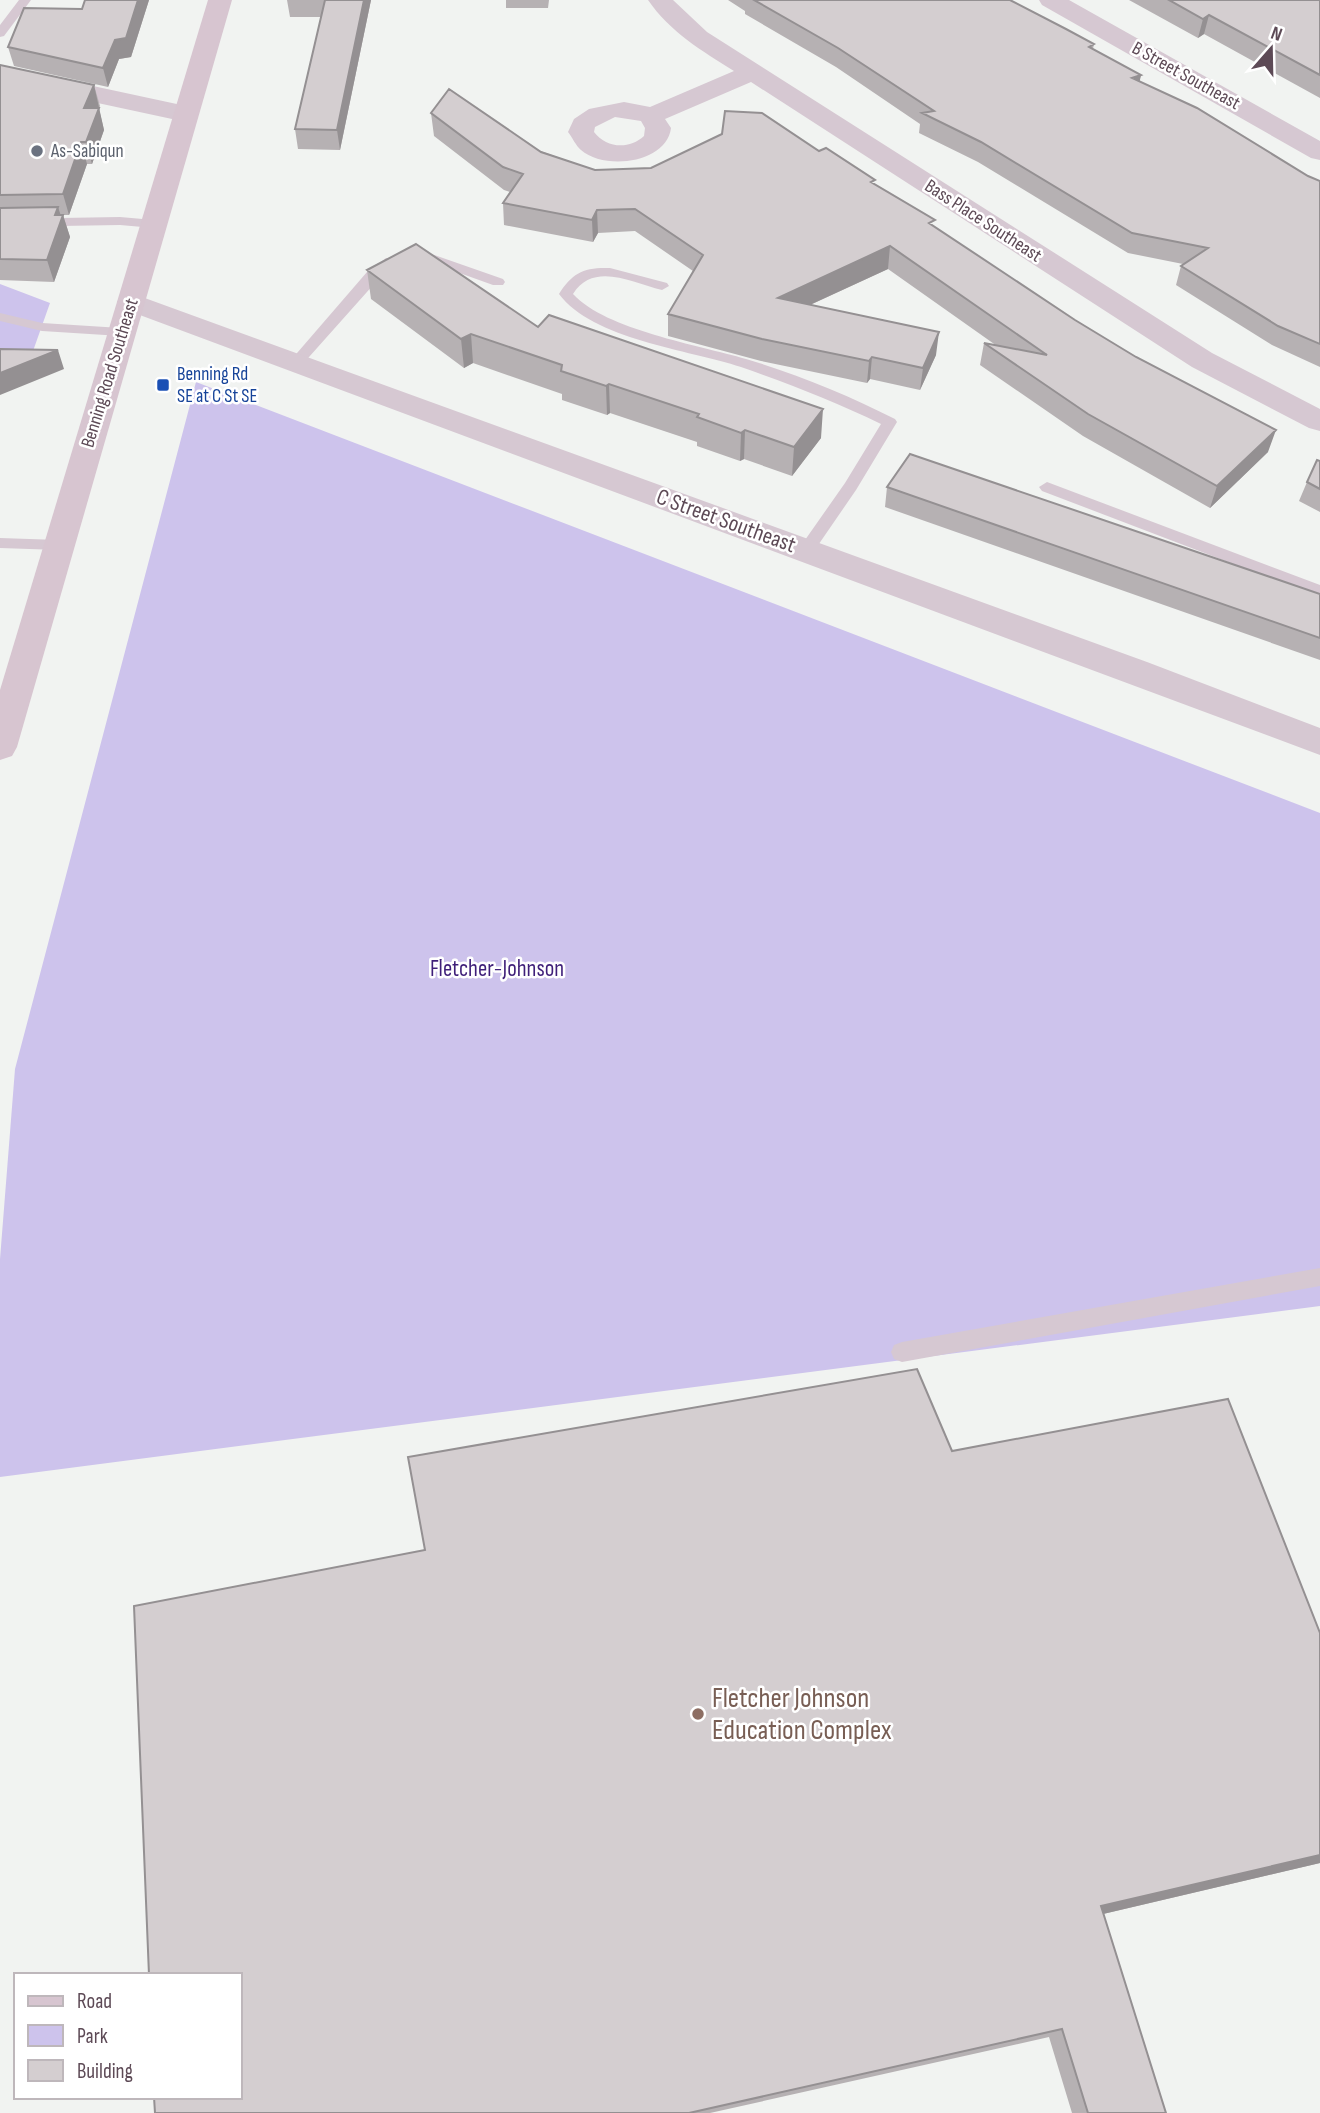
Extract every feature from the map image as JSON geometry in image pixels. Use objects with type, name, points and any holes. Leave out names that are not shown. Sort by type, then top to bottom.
[{"type":"main road","name":"Benning Road Southeast","points":[[0,747],[220,0]]},
{"type":"street","name":"Bass Place Southeast","points":[[660,0],[690,31],[1202,360],[1320,421]]},
{"type":"street","name":"B Street Southeast","points":[[1051,0],[1320,152]]},
{"type":"street","points":[[650,116],[753,72]]},
{"type":"street","points":[[0,74],[186,114]]},
{"type":"street","name":"C Street Southeast","points":[[131,302],[1320,742]]},
{"type":"lane","points":[[0,33],[25,0]]},
{"type":"lane","points":[[0,223],[120,221],[154,224]]},
{"type":"lane","points":[[296,363],[372,275],[394,255],[413,252],[498,282]]},
{"type":"lane","points":[[662,286],[607,273],[591,273],[577,277],[566,294],[580,310],[653,340],[743,363],[851,403],[890,422],[851,486],[806,550]]},
{"type":"lane","points":[[0,317],[42,327],[121,332]]},
{"type":"lane","points":[[1047,487],[1320,591]]},
{"type":"lane","points":[[0,543],[59,545]]},
{"type":"lane","points":[[902,1352],[1320,1277]]},
{"type":"green space","points":[[0,284],[50,303],[33,351],[0,350]]},
{"type":"green space","name":"Fletcher-Johnson","points":[[196,382],[1320,813],[1320,1306],[0,1477],[0,1259],[15,1069]]},
{"type":"building","points":[[85,0],[138,0],[126,38],[115,40],[103,68],[8,47],[24,8],[82,9]]},
{"type":"building","points":[[325,0],[364,0],[337,130],[295,129]]},
{"type":"building","points":[[754,0],[1010,0],[1094,44],[1089,47],[1141,75],[1132,78],[1197,108],[1320,181],[1320,344],[1278,326],[1181,266],[1208,248],[1132,233],[981,142],[922,113],[934,111],[838,48]]},
{"type":"building","points":[[1169,0],[1320,0],[1320,75],[1209,15],[1203,19]]},
{"type":"building","points":[[0,65],[94,85],[84,108],[99,108],[86,142],[81,142],[63,194],[0,195]]},
{"type":"building","points":[[449,89],[541,152],[595,170],[651,168],[722,134],[725,111],[762,113],[819,151],[826,148],[875,180],[871,182],[935,220],[929,223],[1075,320],[1136,357],[1276,430],[1217,486],[1088,414],[984,343],[1047,355],[890,246],[778,298],[939,332],[923,368],[872,357],[869,361],[762,339],[668,314],[703,255],[635,209],[597,210],[592,220],[503,203],[523,174],[503,167],[431,113]]},
{"type":"building","points":[[58,207],[55,215],[63,215],[47,260],[0,259],[0,208]]},
{"type":"building","points":[[416,244],[538,327],[549,315],[823,409],[794,447],[745,430],[741,433],[697,417],[699,414],[561,371],[562,365],[471,334],[461,339],[367,270]]},
{"type":"building","points":[[0,349],[58,350],[0,373]]},
{"type":"building","points":[[910,454],[1320,594],[1320,638],[887,487]]},
{"type":"building","points":[[1317,460],[1320,461],[1320,489],[1307,482]]},
{"type":"building","points":[[917,1369],[952,1451],[1228,1399],[1320,1633],[1320,1855],[1101,1906],[1166,2113],[1088,2113],[1062,2029],[689,2113],[155,2113],[154,2099],[242,2099],[242,1973],[149,1973],[134,1606],[425,1550],[408,1457]]},
{"type":"place","name":"As-Sabiqun","points":[[37,151]]},
{"type":"place","name":"Benning Rd SE at C St SE","points":[[163,385]]},
{"type":"place","name":"Fletcher Johnson Education Complex","points":[[698,1714]]}]
